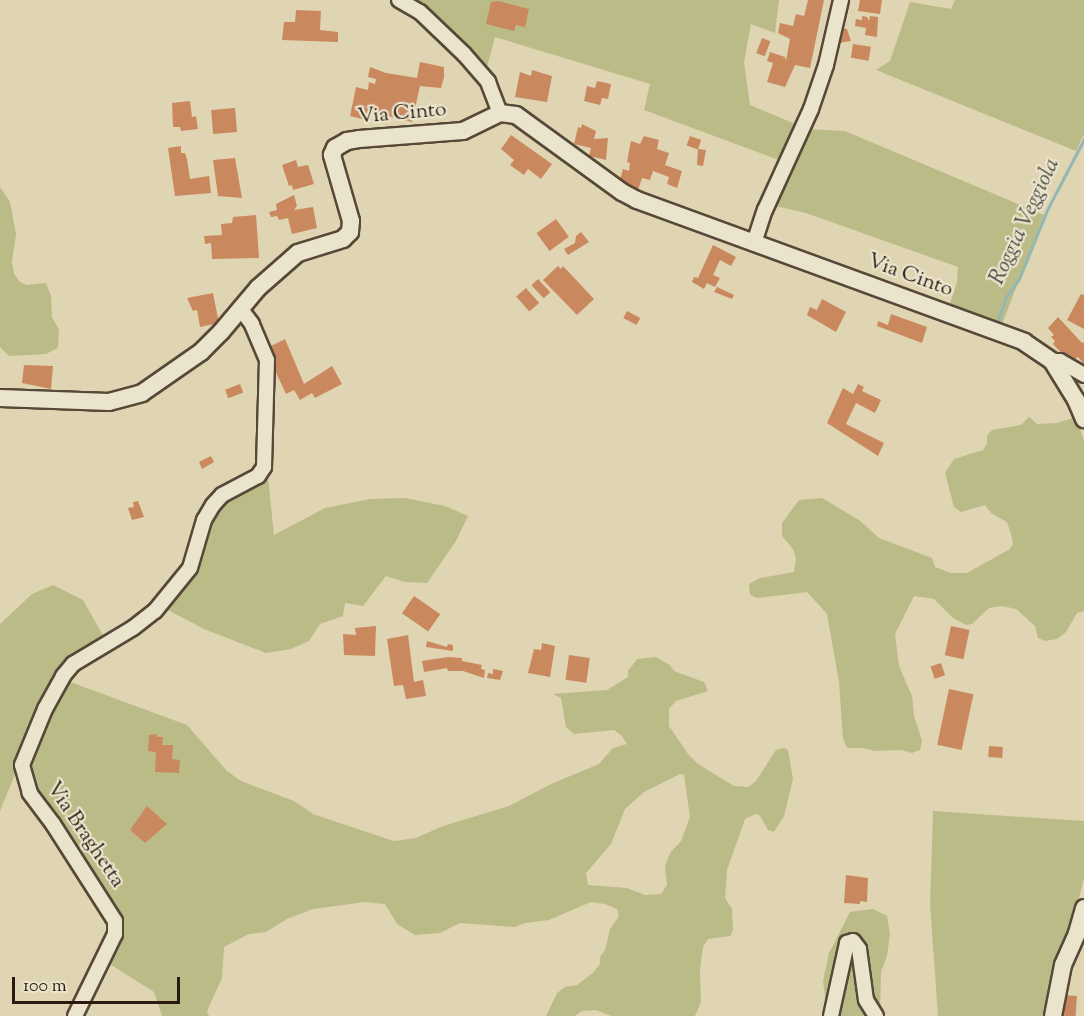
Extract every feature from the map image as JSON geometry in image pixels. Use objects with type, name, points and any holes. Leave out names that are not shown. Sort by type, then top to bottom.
[{"type":"street","points":[[399,0],[420,12],[464,54],[488,82],[500,113]]},
{"type":"street","points":[[754,243],[765,210],[811,109],[825,65],[840,0]]},
{"type":"street","name":"Via Cinto","points":[[0,398],[96,403],[131,398],[201,352],[258,288],[298,253],[343,239],[350,232],[351,221],[332,155],[335,148],[347,141],[359,139],[463,131],[500,113],[516,115],[630,196],[1024,342],[1052,362],[1077,400],[1084,419]]},
{"type":"street","name":"Via Braghetta","points":[[75,1016],[115,934],[115,921],[59,833],[30,793],[22,765],[45,709],[63,676],[73,664],[133,628],[155,611],[190,568],[204,520],[213,505],[222,495],[258,476],[264,467],[267,360],[252,324],[240,308]]},
{"type":"street","points":[[1052,362],[1060,361],[1084,375]]},
{"type":"street","points":[[1053,1016],[1063,965],[1084,908]]},
{"type":"street","points":[[831,1016],[847,943],[854,941],[859,949],[866,1000],[876,1016]]},
{"type":"green space","points":[[417,0],[779,0],[775,33],[751,24],[744,62],[750,105],[807,129],[845,131],[1044,215],[1001,327],[948,310],[957,282],[958,267],[806,213],[771,205],[790,164],[644,110],[650,84],[495,37],[487,67],[500,110],[467,69],[404,9]]},
{"type":"green space","points":[[955,0],[1084,0],[1084,134],[1076,151],[876,70],[890,61],[910,2],[951,9]]},
{"type":"green space","points":[[0,187],[10,202],[16,234],[12,262],[14,274],[20,282],[27,285],[46,283],[51,296],[52,317],[59,330],[58,348],[46,354],[9,356],[0,347]]},
{"type":"green space","points":[[1029,417],[1037,424],[1057,423],[1076,417],[1084,441],[1084,611],[1077,613],[1066,632],[1057,639],[1045,641],[1038,638],[1035,626],[1016,609],[1002,606],[989,608],[972,624],[966,625],[953,618],[934,599],[914,596],[895,634],[899,666],[912,696],[914,716],[922,741],[920,750],[912,753],[901,750],[875,751],[847,748],[843,739],[839,682],[827,614],[807,592],[757,598],[750,595],[749,584],[760,578],[794,572],[796,558],[793,549],[782,536],[782,523],[799,500],[822,498],[859,520],[879,538],[932,558],[935,567],[951,573],[967,573],[1010,549],[1013,544],[1011,534],[1007,522],[991,513],[985,505],[961,512],[954,507],[945,473],[954,459],[983,450],[987,443],[987,436],[992,430],[1021,425]]},
{"type":"green space","points":[[268,477],[274,535],[325,508],[370,499],[405,498],[445,506],[468,516],[456,541],[427,583],[405,582],[386,576],[363,606],[345,603],[343,616],[320,624],[309,641],[291,649],[266,653],[204,629],[164,608],[208,525],[230,497]]},
{"type":"green space","points":[[53,585],[83,600],[105,639],[72,661],[41,710],[0,811],[0,624],[32,594]]},
{"type":"green space","points":[[656,657],[670,665],[674,671],[704,682],[708,691],[676,701],[669,709],[669,726],[688,754],[698,764],[734,786],[748,787],[756,781],[776,750],[784,748],[788,750],[793,779],[784,816],[774,832],[768,830],[760,816],[756,814],[745,819],[727,870],[725,898],[732,909],[733,930],[730,936],[708,939],[703,947],[700,969],[701,1002],[695,1016],[611,1016],[596,1010],[582,1011],[575,1016],[546,1016],[557,993],[565,987],[577,985],[594,972],[600,964],[600,957],[605,950],[610,929],[619,916],[617,909],[605,904],[591,902],[549,920],[525,923],[515,927],[460,923],[440,933],[415,935],[397,924],[385,904],[365,902],[313,909],[287,919],[266,932],[249,934],[224,947],[222,978],[207,1011],[209,1016],[162,1016],[154,992],[108,963],[119,933],[20,778],[65,680],[187,725],[227,771],[241,781],[294,801],[313,814],[394,841],[416,838],[443,826],[509,806],[551,784],[599,764],[613,748],[627,744],[614,730],[574,734],[566,727],[561,698],[553,694],[607,690],[628,677],[628,671],[637,659]],"holes":[[[680,774],[684,775],[690,817],[681,841],[670,853],[665,866],[667,885],[661,894],[645,895],[627,888],[588,885],[586,873],[611,844],[625,809],[644,792]]]},
{"type":"green space","points":[[933,811],[1084,821],[1084,878],[1075,914],[1052,977],[1045,1016],[938,1016],[930,904]]},
{"type":"green space","points":[[873,909],[887,916],[890,934],[887,956],[881,972],[880,1016],[831,1016],[827,1011],[823,981],[829,953],[850,912]]},
{"type":"building","points":[[808,0],[824,0],[810,68],[795,65],[785,87],[767,82],[773,63],[767,61],[770,52],[785,57],[786,61],[790,39],[778,33],[780,23],[793,26],[796,14],[804,16]]},
{"type":"building","points":[[860,0],[882,0],[880,14],[858,11]]},
{"type":"building","points":[[498,1],[529,9],[525,27],[516,25],[514,31],[486,24],[491,2]]},
{"type":"building","points":[[296,10],[321,11],[320,30],[338,32],[338,42],[282,40],[284,22],[295,22]]},
{"type":"building","points":[[862,16],[867,17],[869,21],[870,16],[878,17],[877,37],[865,35],[866,28],[855,26],[856,19],[862,20]]},
{"type":"building","points":[[839,28],[847,29],[851,41],[838,43]]},
{"type":"building","points":[[762,38],[770,41],[765,56],[756,53]]},
{"type":"building","points":[[853,44],[871,47],[869,61],[851,58]]},
{"type":"building","points":[[420,62],[444,67],[444,77],[441,88],[420,86],[412,122],[368,111],[366,120],[350,116],[356,87],[368,90],[369,82],[375,84],[376,79],[368,77],[370,67],[386,73],[417,78]]},
{"type":"building","points":[[532,70],[552,76],[547,102],[515,97],[520,72],[531,76]]},
{"type":"building","points":[[597,81],[611,84],[608,99],[602,98],[600,105],[584,101],[587,86],[595,88]]},
{"type":"building","points":[[190,101],[192,117],[196,116],[198,129],[181,131],[180,127],[173,127],[172,103]]},
{"type":"building","points":[[235,108],[237,132],[213,134],[211,110]]},
{"type":"building","points":[[582,124],[596,131],[594,139],[608,138],[606,160],[589,156],[591,148],[574,144],[578,127],[581,128]]},
{"type":"building","points":[[511,135],[552,164],[541,179],[528,169],[524,175],[510,165],[514,160],[501,149]]},
{"type":"building","points":[[644,136],[659,140],[657,149],[669,153],[665,165],[682,171],[677,188],[667,184],[669,177],[653,171],[650,180],[642,178],[636,196],[618,187],[623,169],[629,171],[630,163],[627,162],[631,141],[640,144]]},
{"type":"building","points":[[690,136],[701,140],[698,150],[687,145]]},
{"type":"building","points":[[181,146],[181,153],[185,153],[187,159],[190,179],[209,176],[211,193],[175,196],[168,148]]},
{"type":"building","points":[[698,149],[706,150],[703,166],[697,165]]},
{"type":"building","points":[[235,158],[242,198],[218,196],[213,160]]},
{"type":"building","points":[[296,160],[298,167],[308,165],[314,184],[293,190],[292,185],[289,186],[282,165]]},
{"type":"building","points":[[294,195],[297,206],[294,210],[313,207],[317,228],[292,234],[288,218],[279,220],[277,216],[271,217],[269,212],[277,210],[276,204]]},
{"type":"building","points":[[256,215],[259,258],[212,259],[211,243],[205,244],[204,236],[222,235],[221,224],[232,223],[233,217]]},
{"type":"building","points":[[556,219],[569,237],[550,251],[537,233]]},
{"type":"building","points":[[581,232],[589,242],[568,255],[564,249],[575,243],[576,236]]},
{"type":"building","points":[[713,245],[736,257],[731,266],[720,260],[713,275],[720,278],[715,287],[707,283],[704,289],[692,282],[694,277],[698,278]]},
{"type":"building","points":[[558,266],[561,269],[563,266],[594,299],[577,315],[543,280]]},
{"type":"building","points":[[538,279],[550,292],[544,298],[531,285]]},
{"type":"building","points":[[717,287],[734,295],[732,299],[714,292]]},
{"type":"building","points":[[526,288],[539,303],[529,312],[516,297]]},
{"type":"building","points":[[213,293],[219,323],[200,327],[197,310],[193,311],[187,298]]},
{"type":"building","points":[[1081,294],[1084,295],[1084,329],[1067,320]]},
{"type":"building","points":[[822,299],[846,312],[836,332],[807,315],[810,307],[817,310]]},
{"type":"building","points":[[627,311],[640,318],[636,325],[623,318]]},
{"type":"building","points":[[891,314],[927,327],[922,343],[877,326],[878,321],[888,325]]},
{"type":"building","points":[[1058,317],[1082,343],[1084,342],[1084,364],[1078,357],[1073,361],[1068,355],[1065,357],[1053,344],[1055,341],[1051,337],[1054,335],[1048,328]]},
{"type":"building","points":[[285,339],[304,384],[332,366],[342,384],[315,398],[312,393],[300,400],[294,390],[286,394],[265,349]]},
{"type":"building","points":[[24,365],[53,366],[51,389],[22,383]]},
{"type":"building","points":[[240,384],[243,392],[228,398],[225,390]]},
{"type":"building","points":[[858,384],[864,387],[862,391],[881,400],[875,413],[856,403],[846,424],[884,443],[878,456],[827,423],[843,388],[853,394]]},
{"type":"building","points":[[211,456],[214,462],[202,469],[199,462]]},
{"type":"building","points":[[138,501],[144,517],[132,520],[128,508],[134,507],[133,502]]},
{"type":"building","points":[[414,596],[440,614],[428,632],[402,613]]},
{"type":"building","points":[[376,626],[375,656],[344,655],[343,634],[356,635],[355,628]]},
{"type":"building","points":[[951,626],[970,630],[963,659],[945,655]]},
{"type":"building","points":[[408,635],[414,682],[423,680],[426,696],[406,699],[403,685],[394,686],[387,639]]},
{"type":"building","points":[[427,641],[447,647],[448,644],[453,645],[453,651],[426,647]]},
{"type":"building","points":[[542,643],[555,646],[550,677],[528,673],[534,649],[541,650]]},
{"type":"building","points":[[569,655],[590,658],[586,683],[566,680]]},
{"type":"building","points":[[448,657],[462,658],[462,661],[482,665],[481,669],[485,670],[484,678],[463,671],[448,671],[447,668],[424,672],[422,661]]},
{"type":"building","points":[[941,663],[945,675],[935,679],[931,666]]},
{"type":"building","points":[[493,669],[503,671],[500,680],[487,678],[488,673],[493,674]]},
{"type":"building","points":[[949,689],[973,694],[962,750],[937,745]]},
{"type":"building","points":[[157,734],[157,737],[163,737],[162,745],[173,745],[172,759],[180,760],[179,773],[155,772],[156,752],[148,751],[149,735]]},
{"type":"building","points":[[989,746],[1003,747],[1002,758],[988,757]]},
{"type":"building","points":[[147,806],[167,824],[145,843],[130,830]]},
{"type":"building","points":[[846,875],[868,878],[867,902],[844,903]]},
{"type":"building","points":[[1061,995],[1077,996],[1076,1016],[1060,1016]]},
{"type":"waterway","name":"Roggia Veggiola","points":[[998,320],[1006,297],[1019,279],[1047,210],[1084,139]]}]
